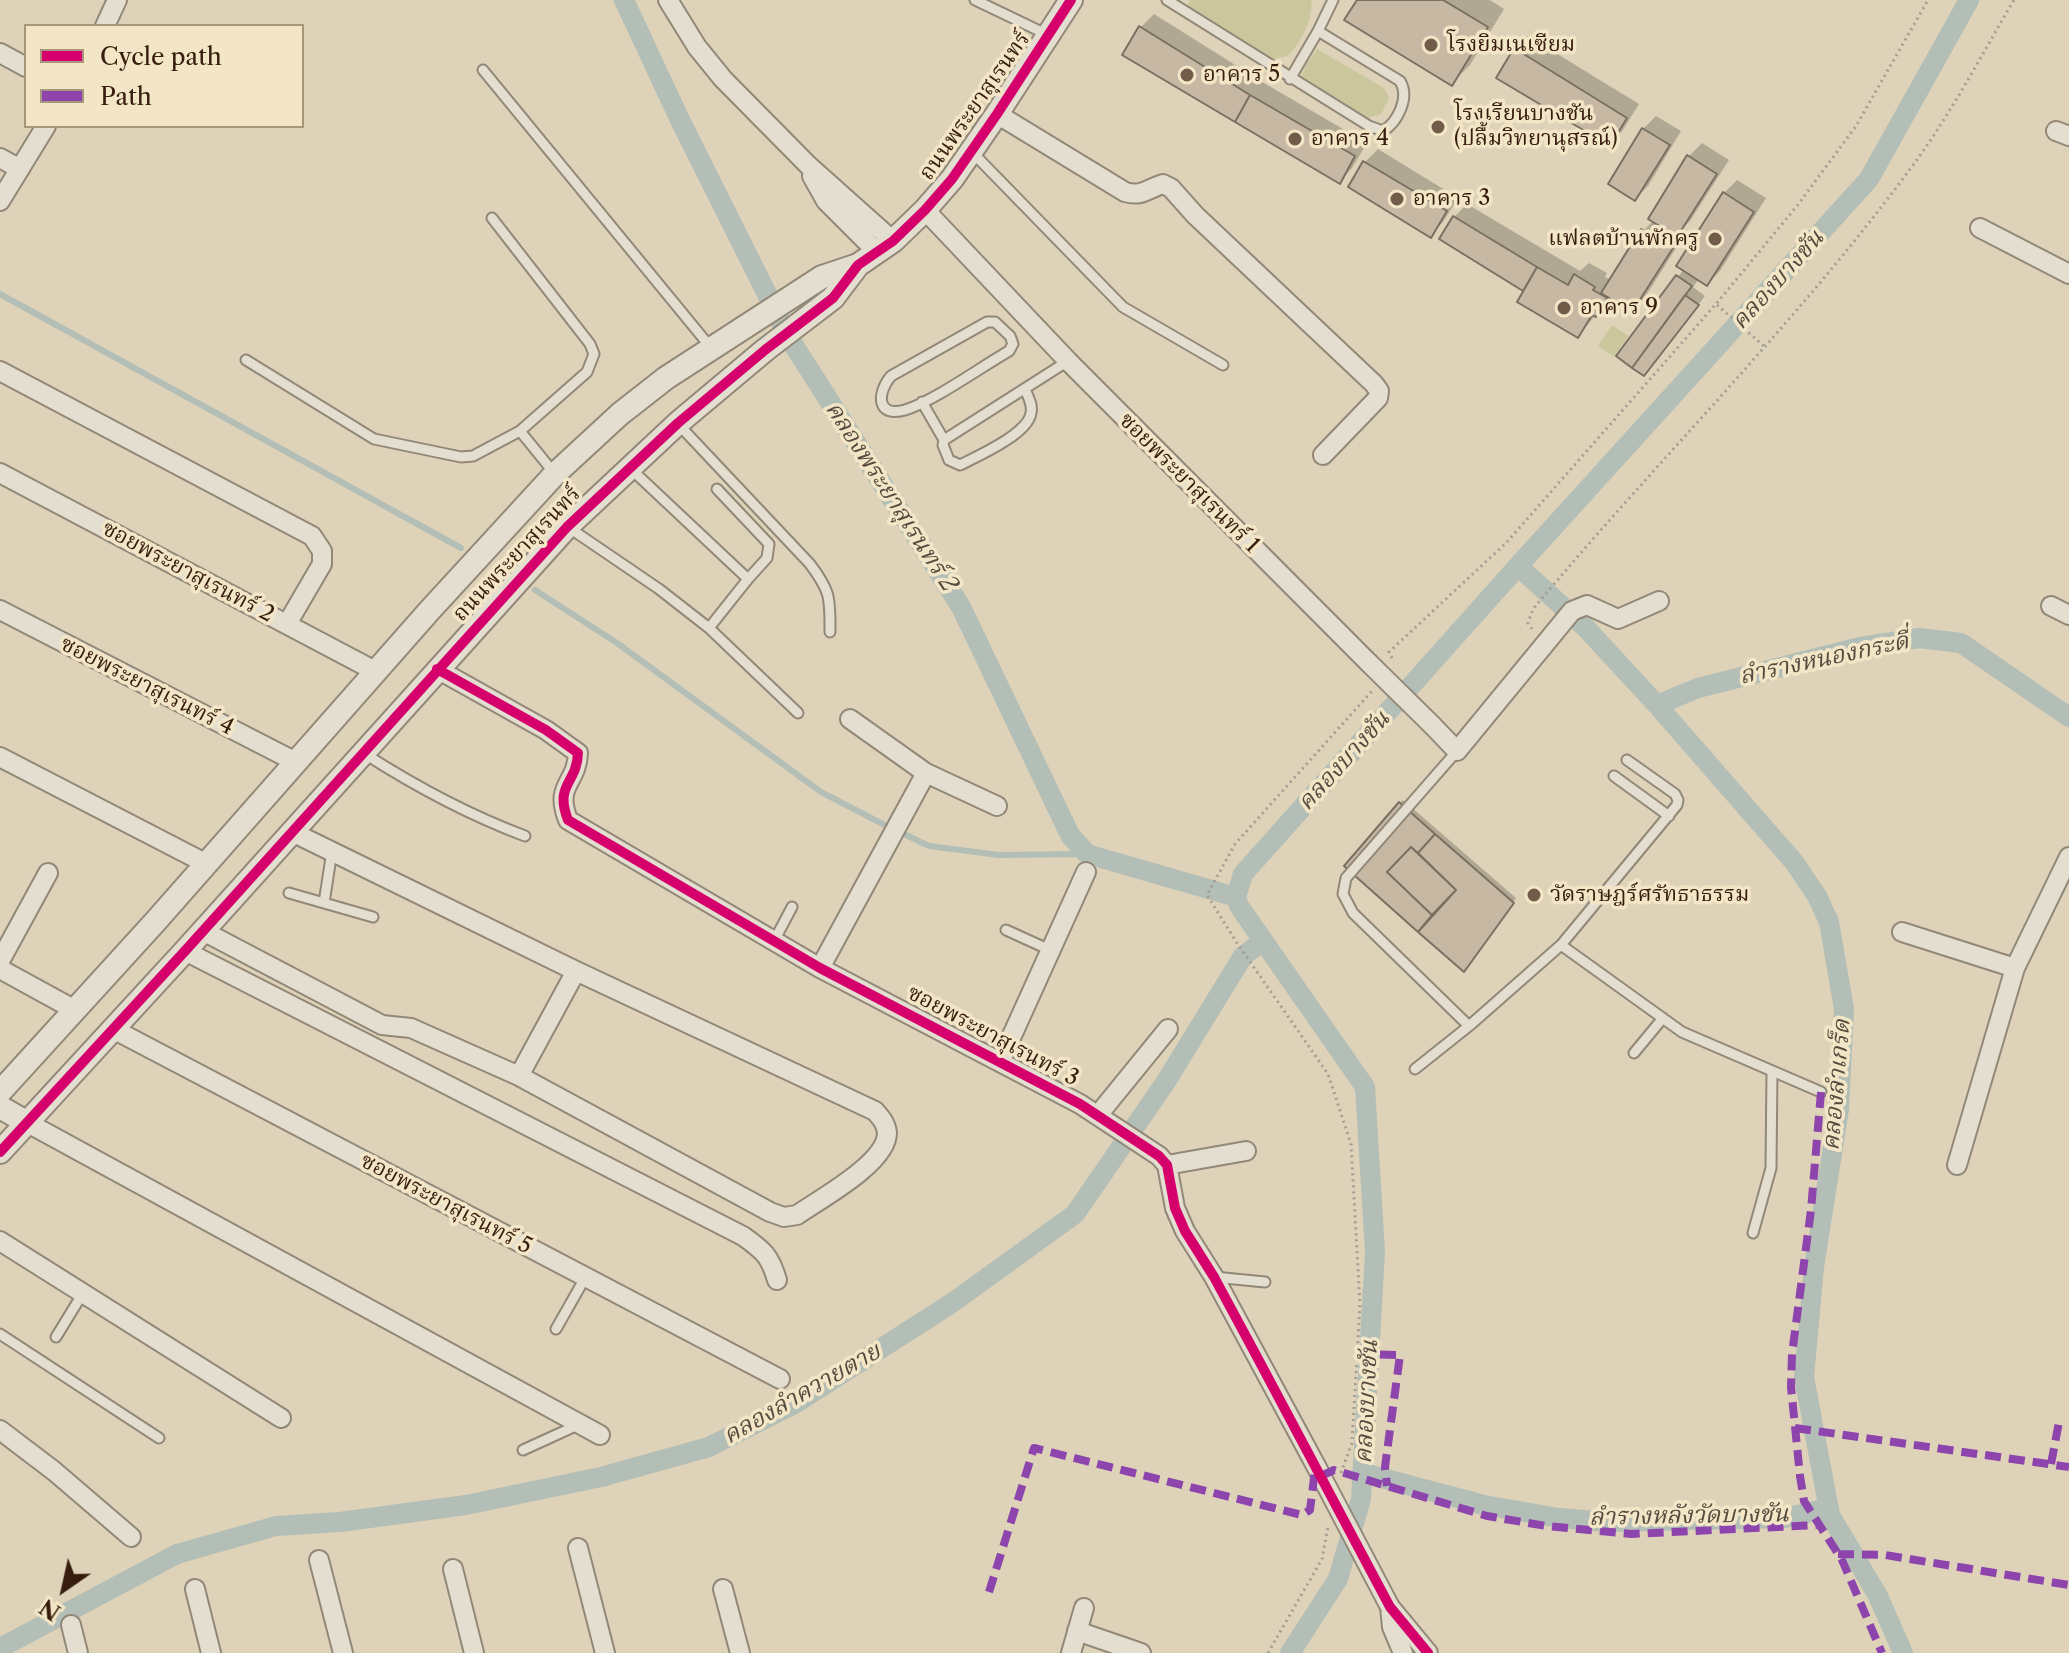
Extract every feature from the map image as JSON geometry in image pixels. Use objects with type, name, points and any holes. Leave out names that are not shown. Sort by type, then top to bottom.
[{"type":"street","points":[[106,24],[117,0]]},
{"type":"street","points":[[668,0],[697,47],[723,79],[809,166],[813,180],[826,201],[876,253]]},
{"type":"street","name":"ถนนพระยาสุเรนทร์","points":[[0,1152],[567,527],[678,423],[833,298],[876,253],[925,210],[997,114],[1071,0]]},
{"type":"street","points":[[0,53],[24,66]]},
{"type":"street","points":[[997,114],[1125,192],[1145,194],[1163,184],[1171,188],[1195,215],[1374,384],[1379,391],[1378,398],[1323,455]]},
{"type":"street","points":[[0,201],[45,128]]},
{"type":"street","points":[[0,158],[20,169]]},
{"type":"street","name":"ซอยพระยาสุเรนทร์ 1","points":[[925,210],[1068,361],[1457,751]]},
{"type":"street","points":[[1980,228],[2069,274]]},
{"type":"street","name":"ถนนพระยาสุเรนทร์","points":[[0,1092],[294,761],[555,474],[620,414],[747,324],[822,277],[876,253]]},
{"type":"street","points":[[0,371],[312,536],[322,551],[322,564],[287,624]]},
{"type":"street","name":"ซอยพระยาสุเรนทร์ 2","points":[[0,473],[375,671]]},
{"type":"street","points":[[1457,751],[1572,611],[1587,605],[1618,619],[1659,601]]},
{"type":"street","points":[[2051,606],[2069,615]]},
{"type":"street","name":"ซอยพระยาสุเรนทร์ 4","points":[[0,610],[294,761]]},
{"type":"street","name":"ซอยพระยาสุเรนทร์ 3","points":[[437,669],[546,730],[578,753],[578,764],[565,787],[562,804],[568,820],[820,968],[1102,1117],[1163,1160]]},
{"type":"street","points":[[850,719],[926,773],[997,806]]},
{"type":"street","points":[[0,757],[205,863]]},
{"type":"street","points":[[820,968],[926,773]]},
{"type":"street","points":[[203,931],[382,1025],[411,1028],[519,1076],[784,1217],[797,1215],[868,1166],[881,1151],[887,1135],[884,1122],[875,1111],[576,971],[292,832]]},
{"type":"street","points":[[1957,1165],[2015,968],[2069,857]]},
{"type":"street","points":[[1000,1062],[1086,872]]},
{"type":"street","points":[[0,961],[48,873]]},
{"type":"street","points":[[1902,932],[2015,968]]},
{"type":"street","points":[[185,951],[743,1236],[771,1261],[777,1280]]},
{"type":"street","points":[[0,969],[75,1010]]},
{"type":"street","points":[[519,1076],[576,971]]},
{"type":"street","name":"ซอยพระยาสุเรนทร์ 5","points":[[113,1029],[780,1379]]},
{"type":"street","points":[[1102,1117],[1168,1029]]},
{"type":"street","points":[[0,1107],[600,1435]]},
{"type":"street","points":[[1246,1151],[1163,1160],[1175,1208],[1390,1607],[1430,1652]]},
{"type":"street","points":[[0,1241],[281,1418]]},
{"type":"street","points":[[0,1430],[54,1471],[131,1537]]},
{"type":"street","points":[[578,1548],[605,1653]]},
{"type":"street","points":[[319,1560],[343,1653]]},
{"type":"street","points":[[453,1569],[474,1653]]},
{"type":"street","points":[[195,1589],[211,1653]]},
{"type":"street","points":[[723,1589],[740,1653]]},
{"type":"street","points":[[1390,1607],[1392,1627],[1403,1653]]},
{"type":"street","points":[[1071,1653],[1084,1608]]},
{"type":"street","points":[[71,1625],[78,1653]]},
{"type":"street","points":[[1077,1631],[1141,1653]]},
{"type":"lane","points":[[975,0],[1048,35]]},
{"type":"lane","points":[[1167,0],[1376,130],[1388,129],[1404,99],[1405,88],[1400,81],[1318,31]]},
{"type":"lane","points":[[1290,79],[1333,0]]},
{"type":"lane","points":[[483,70],[712,349]]},
{"type":"lane","points":[[971,151],[1123,307],[1223,365]]},
{"type":"lane","points":[[246,360],[374,439],[390,445],[419,446],[461,457],[473,456],[520,431],[587,372],[594,354],[590,344],[492,218]]},
{"type":"lane","points":[[987,322],[995,322],[1010,336],[1013,344],[1009,351],[922,402],[902,411],[890,410],[882,404],[882,387],[891,376],[987,322]]},
{"type":"lane","points":[[944,440],[1068,361]]},
{"type":"lane","points":[[922,402],[944,440],[949,460],[960,465],[1013,436],[1027,424],[1031,406],[1025,389]]},
{"type":"lane","points":[[678,423],[824,582],[829,590],[830,632]]},
{"type":"lane","points":[[520,431],[555,474]]},
{"type":"lane","points":[[629,467],[748,579]]},
{"type":"lane","points":[[709,628],[767,558],[769,544],[717,489]]},
{"type":"lane","points":[[567,527],[659,589],[709,628],[798,713]]},
{"type":"lane","points":[[1457,751],[1346,878],[1343,894],[1353,913],[1469,1026]]},
{"type":"lane","points":[[363,753],[458,806],[525,836]]},
{"type":"lane","points":[[1415,1069],[1561,945],[1677,805],[1675,794],[1627,760]]},
{"type":"lane","points":[[1614,776],[1669,816]]},
{"type":"lane","points":[[324,903],[332,851]]},
{"type":"lane","points":[[289,893],[373,917]]},
{"type":"lane","points":[[774,941],[792,907]]},
{"type":"lane","points":[[1006,930],[1050,950]]},
{"type":"lane","points":[[1561,945],[1682,1032],[1821,1092]]},
{"type":"lane","points":[[1634,1053],[1663,1018]]},
{"type":"lane","points":[[1753,1233],[1771,1168],[1772,1071]]},
{"type":"lane","points":[[1214,1277],[1265,1282]]},
{"type":"lane","points":[[556,1329],[585,1278]]},
{"type":"lane","points":[[56,1337],[83,1293]]},
{"type":"lane","points":[[0,1334],[159,1438]]},
{"type":"lane","points":[[523,1450],[580,1424]]},
{"type":"path","points":[[1396,665],[1389,652],[1506,543],[1716,304],[1797,206],[1856,126],[1928,0]]},
{"type":"path","points":[[1551,637],[1528,623],[1533,609],[1827,274],[1916,160],[2014,0]]},
{"type":"path","points":[[1716,304],[1765,347]]},
{"type":"path","points":[[1341,1473],[1352,1443],[1360,1304],[1351,1144],[1328,1074],[1207,895],[1235,844],[1378,684]]},
{"type":"path","points":[[1268,1653],[1322,1559],[1329,1523]]},
{"type":"shaded area","points":[[1190,0],[1311,0],[1311,13],[1303,36],[1294,48],[1286,56],[1272,59],[1186,7]]},
{"type":"shaded area","points":[[1317,49],[1384,88],[1389,98],[1381,114],[1368,118],[1301,77]]},
{"type":"shaded area","points":[[1612,325],[1628,336],[1614,357],[1598,346]]},
{"type":"building","name":"โรงยิมเนเซียม","points":[[1357,0],[1443,0],[1488,27],[1452,86],[1344,20]]},
{"type":"building","name":"อาคาร 5","points":[[1139,26],[1250,95],[1235,122],[1122,55]]},
{"type":"building","points":[[1514,48],[1627,118],[1610,146],[1496,78]]},
{"type":"building","name":"อาคาร 4","points":[[1250,95],[1355,156],[1340,184],[1235,122]]},
{"type":"building","points":[[1642,128],[1670,145],[1635,201],[1608,184]]},
{"type":"building","points":[[1687,155],[1717,174],[1677,237],[1648,219]]},
{"type":"building","name":"อาคาร 3","points":[[1363,161],[1447,211],[1431,238],[1348,187]]},
{"type":"building","name":"แฟลตบ้านพักครู","points":[[1723,192],[1754,212],[1707,286],[1676,266]]},
{"type":"building","points":[[1453,216],[1537,267],[1523,291],[1439,239]]},
{"type":"building","points":[[1641,229],[1673,248],[1632,312],[1601,293]]},
{"type":"building","name":"อาคาร 9","points":[[1537,267],[1568,285],[1574,274],[1607,298],[1578,338],[1517,302]]},
{"type":"building","points":[[1676,275],[1692,286],[1632,368],[1616,356]]},
{"type":"building","points":[[1685,295],[1699,305],[1644,376],[1632,368]]},
{"type":"building","points":[[1399,802],[1435,834],[1418,853],[1411,847],[1387,872],[1432,915],[1418,932],[1344,866]]},
{"type":"building","points":[[1435,834],[1514,903],[1464,972],[1418,932],[1456,890],[1418,853]]},
{"type":"building","points":[[1411,847],[1456,890],[1432,915],[1387,872]]},
{"type":"waterway","name":"คลองพระยาสุเรนทร์ 2","points":[[624,0],[789,338],[961,607],[1070,835],[1087,854],[1236,897]]},
{"type":"waterway","name":"คลองบางชัน","points":[[1290,1653],[1338,1579],[1361,1499],[1375,1252],[1365,1087],[1239,906],[1236,897],[1243,874],[1869,179],[1969,0]]},
{"type":"waterway","points":[[0,294],[461,548]]},
{"type":"waterway","name":"คลองลำเกร็ด","points":[[1518,566],[1585,627],[1657,705],[1794,862],[1817,896],[1829,922],[1844,1009],[1839,1109],[1814,1267],[1804,1377],[1830,1515],[1878,1596],[1903,1653]]},
{"type":"waterway","points":[[535,590],[617,643],[821,792],[929,846],[999,855],[1087,854]]},
{"type":"waterway","name":"ลำรางหนองกระดี่","points":[[1657,705],[1698,688],[1860,647],[1919,638],[1961,643],[2069,717]]},
{"type":"waterway","name":"คลองลำควายตาย","points":[[0,1648],[177,1554],[276,1526],[340,1522],[466,1505],[601,1477],[709,1447],[796,1403],[952,1303],[1075,1214],[1167,1080],[1243,956],[1263,941]]},
{"type":"waterway","name":"ลำรางหลังวัดบางชัน","points":[[1363,1473],[1484,1505],[1559,1518],[1607,1522],[1784,1518],[1829,1508]]},
{"type":"marked path","points":[[1821,1092],[1811,1210],[1792,1354],[1791,1387],[1800,1476],[1804,1501],[1842,1560],[1882,1653]]},
{"type":"marked path","points":[[1356,1354],[1400,1355],[1385,1467],[1387,1486]]},
{"type":"marked path","points":[[2051,1464],[2059,1422]]},
{"type":"marked path","points":[[1795,1428],[2069,1467]]},
{"type":"marked path","points":[[989,1592],[1034,1448],[1302,1515],[1310,1510],[1315,1470]]},
{"type":"marked path","points":[[1321,1476],[1334,1470],[1487,1516],[1546,1526],[1631,1534],[1818,1525]]},
{"type":"marked path","points":[[1838,1554],[1885,1555],[2069,1585]]},
{"type":"cycle path","points":[[0,1152],[567,527],[678,423],[833,298],[858,265],[893,241],[925,210],[952,179],[1071,0]]},
{"type":"cycle path","points":[[437,669],[546,730],[578,753],[565,791],[564,808],[568,820],[820,968],[1080,1104],[1159,1156],[1167,1165],[1175,1208],[1185,1231],[1214,1277],[1390,1607],[1428,1653]]},
{"type":"place","name":"โรงยิมเนเซียม","points":[[1431,45]]},
{"type":"place","name":"อาคาร 5","points":[[1187,75]]},
{"type":"place","name":"โรงเรียนบางชัน (ปลื้มวิทยานุสรณ์)","points":[[1438,127]]},
{"type":"place","name":"อาคาร 4","points":[[1295,139]]},
{"type":"place","name":"อาคาร 3","points":[[1397,199]]},
{"type":"place","name":"แฟลตบ้านพักครู","points":[[1715,239]]},
{"type":"place","name":"อาคาร 9","points":[[1564,308]]},
{"type":"place","name":"วัดราษฎร์ศรัทธาธรรม","points":[[1534,895]]}]
